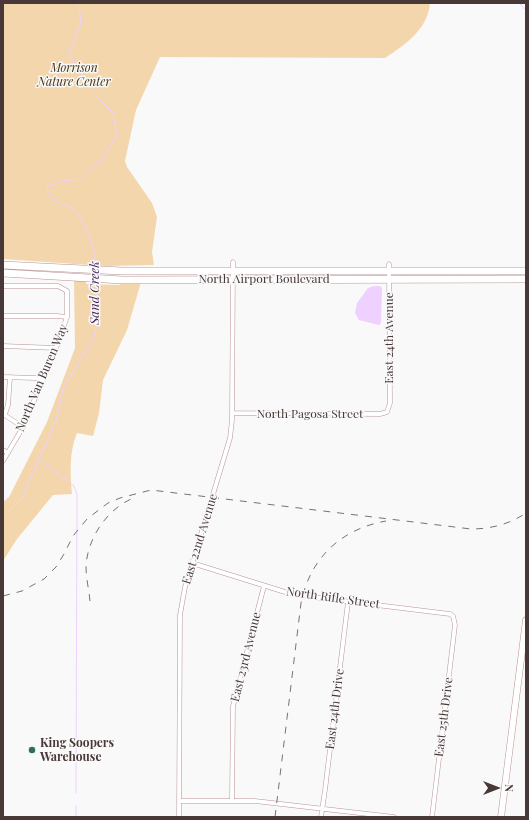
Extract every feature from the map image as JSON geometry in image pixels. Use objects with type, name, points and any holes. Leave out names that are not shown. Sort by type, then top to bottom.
[{"type":"main road","name":"North Airport Boulevard","points":[[3,265],[122,270],[232,270],[389,267],[526,271]]},
{"type":"main road","name":"North Airport Boulevard","points":[[3,273],[122,280],[526,279]]},
{"type":"street","name":"East 22nd Avenue","points":[[179,817],[180,615],[182,596],[229,443],[232,413],[233,262]]},
{"type":"street","name":"East 24th Avenue","points":[[387,412],[390,403],[389,267]]},
{"type":"street","name":"North Van Buren Way","points":[[3,286],[58,286],[67,291],[67,317],[56,348],[23,428],[3,461]]},
{"type":"street","points":[[3,316],[67,317]]},
{"type":"street","points":[[3,346],[56,348]]},
{"type":"street","points":[[3,377],[35,378],[43,380]]},
{"type":"street","points":[[10,377],[8,406],[4,414],[23,428]]},
{"type":"street","name":"North Pagosa Street","points":[[232,413],[384,414],[387,412]]},
{"type":"street","points":[[3,450],[8,453]]},
{"type":"street","name":"North Rifle Street","points":[[192,563],[264,586],[303,596],[429,611],[454,616]]},
{"type":"street","name":"East 23rd Avenue","points":[[232,800],[233,706],[264,586]]},
{"type":"street","name":"East 24th Drive","points":[[321,817],[348,602]]},
{"type":"street","name":"East 25th Drive","points":[[432,817],[455,625],[454,616]]},
{"type":"street","points":[[501,817],[526,620]]},
{"type":"street","points":[[179,801],[255,801],[394,817]]},
{"type":"green space","name":"Morrison Nature Center","points":[[3,3],[430,3],[425,21],[420,28],[408,42],[385,58],[160,57],[136,110],[125,161],[127,167],[152,203],[157,217],[152,252],[154,265],[105,266],[3,259]]},
{"type":"green space","points":[[74,280],[86,281],[86,284],[119,285],[121,283],[141,282],[127,330],[103,380],[99,413],[93,436],[77,433],[74,440],[71,463],[72,494],[53,495],[17,539],[3,561],[3,502],[9,497],[47,422],[75,348]]},
{"type":"shaded area","points":[[380,286],[382,288],[381,323],[379,325],[359,320],[355,313],[357,303],[368,288]]},
{"type":"waterway","name":"Sand Creek","points":[[79,3],[81,25],[68,55],[80,69],[87,86],[113,113],[117,136],[102,159],[81,179],[62,181],[48,186],[47,189],[54,200],[76,211],[83,222],[94,254],[96,267]]},
{"type":"waterway","points":[[519,3],[526,10]]},
{"type":"waterway","name":"Sand Creek","points":[[3,517],[21,499],[56,421],[64,386],[94,337],[97,323],[97,282]]},
{"type":"waterway","points":[[39,459],[74,486],[77,494],[76,793]]},
{"type":"waterway","points":[[76,806],[76,817]]},
{"type":"railway","points":[[3,596],[22,591],[44,579],[56,567],[73,536],[87,519],[108,503],[120,498],[151,490],[471,529],[500,525],[526,513]]},
{"type":"railway","points":[[90,601],[86,575],[87,556],[90,545],[101,525],[108,516],[117,508],[136,497]]},
{"type":"railway","points":[[275,817],[301,603],[305,587],[320,559],[330,548],[355,531],[386,521]]},
{"type":"place","name":"King Soopers Warehouse","points":[[32,750]]}]
